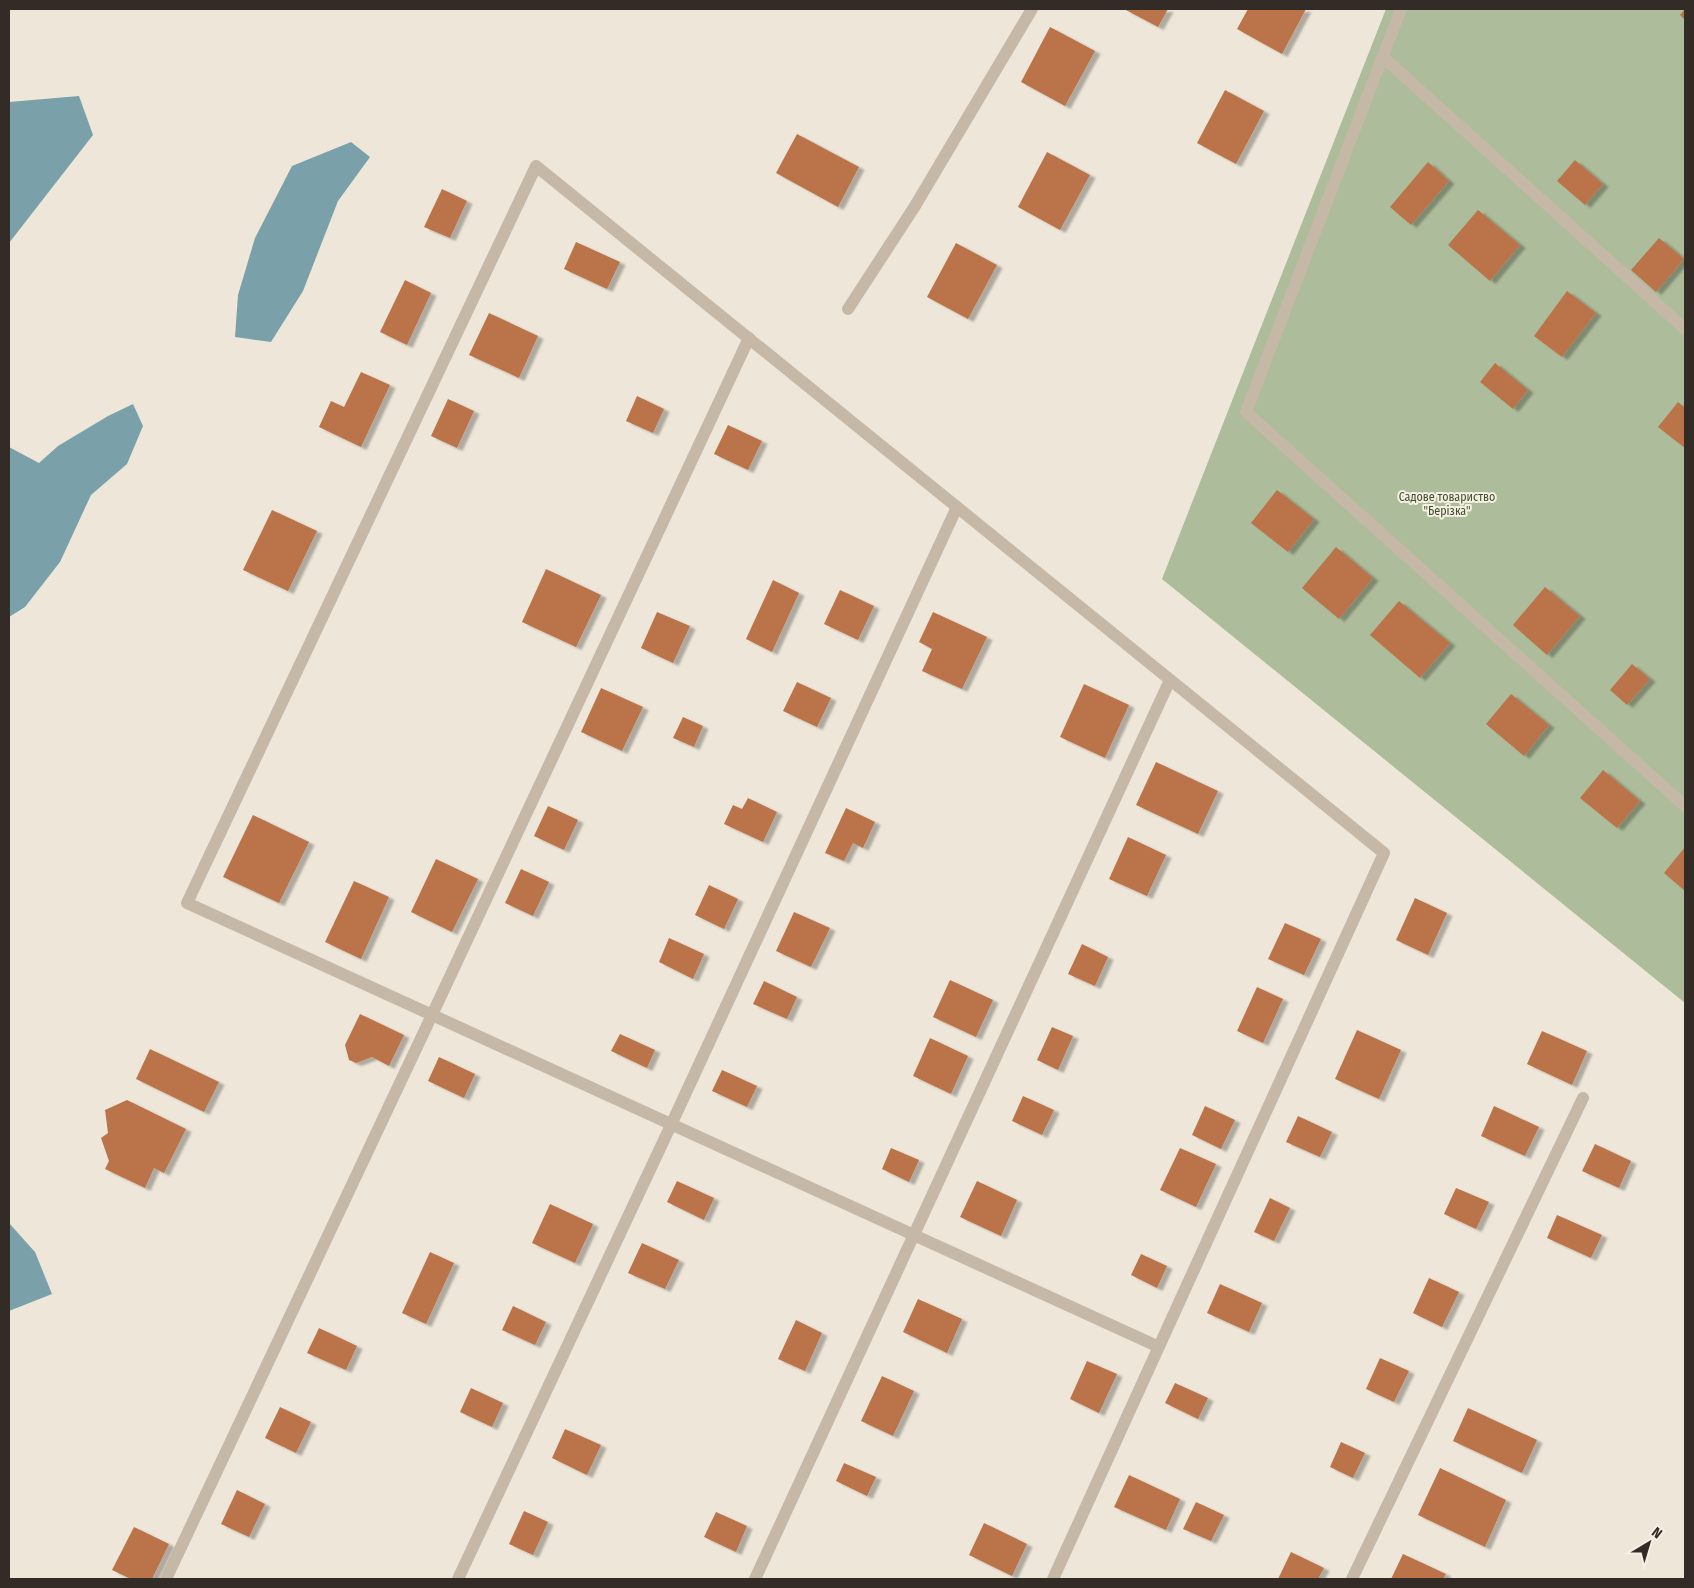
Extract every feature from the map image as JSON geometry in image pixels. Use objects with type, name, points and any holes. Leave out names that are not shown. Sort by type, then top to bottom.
[{"type":"street","points":[[848,309],[915,206],[1032,9]]},
{"type":"street","points":[[1401,9],[1246,412],[1685,806]]},
{"type":"street","points":[[1383,57],[1685,329]]},
{"type":"street","points":[[1053,1579],[1159,1347],[1384,853],[536,166],[187,903],[1159,1347]]},
{"type":"street","points":[[166,1579],[748,338]]},
{"type":"street","points":[[458,1579],[957,507]]},
{"type":"street","points":[[755,1579],[1170,680]]},
{"type":"street","points":[[1352,1579],[1583,1098]]},
{"type":"green space","name":"Садове товариство \"Берізка\"","points":[[1386,9],[1685,9],[1685,1003],[1162,579]]},
{"type":"water","points":[[79,96],[93,135],[9,243],[9,102]]},
{"type":"water","points":[[351,142],[370,157],[338,201],[303,291],[271,342],[235,337],[238,295],[255,238],[292,166]]},
{"type":"water","points":[[133,404],[143,426],[127,464],[91,495],[60,562],[25,607],[9,617],[9,447],[39,463],[58,446],[108,416]]},
{"type":"water","points":[[9,1223],[35,1252],[52,1294],[9,1311]]},
{"type":"building","points":[[1124,9],[1168,9],[1158,27]]},
{"type":"building","points":[[1248,9],[1306,9],[1282,54],[1237,29]]},
{"type":"building","points":[[1685,9],[1685,20],[1680,15]]},
{"type":"building","points":[[1050,27],[1095,51],[1065,106],[1021,82]]},
{"type":"building","points":[[1225,90],[1264,111],[1236,164],[1197,143]]},
{"type":"building","points":[[797,134],[859,167],[838,207],[776,173]]},
{"type":"building","points":[[1047,152],[1090,175],[1060,230],[1018,207]]},
{"type":"building","points":[[1575,160],[1603,184],[1585,205],[1557,181]]},
{"type":"building","points":[[1428,162],[1449,181],[1411,225],[1390,207]]},
{"type":"building","points":[[442,189],[467,201],[450,238],[424,227]]},
{"type":"building","points":[[1478,210],[1520,245],[1490,281],[1448,245]]},
{"type":"building","points":[[1659,238],[1684,259],[1656,292],[1631,270]]},
{"type":"building","points":[[576,242],[620,262],[607,289],[564,269]]},
{"type":"building","points":[[956,243],[997,265],[968,319],[927,297]]},
{"type":"building","points":[[405,280],[431,293],[407,345],[380,332]]},
{"type":"building","points":[[1567,291],[1596,313],[1562,357],[1534,336]]},
{"type":"building","points":[[489,313],[538,336],[519,378],[469,355]]},
{"type":"building","points":[[1495,363],[1528,390],[1513,409],[1480,382]]},
{"type":"building","points":[[361,372],[390,385],[361,447],[319,427],[331,401],[344,407]]},
{"type":"building","points":[[637,396],[664,409],[653,433],[626,421]]},
{"type":"building","points":[[448,399],[474,411],[457,448],[431,436]]},
{"type":"building","points":[[1678,402],[1685,408],[1685,448],[1658,427]]},
{"type":"building","points":[[728,425],[762,441],[748,470],[714,454]]},
{"type":"building","points":[[1277,490],[1314,519],[1288,552],[1251,523]]},
{"type":"building","points":[[272,510],[317,531],[288,591],[243,570]]},
{"type":"building","points":[[1336,547],[1373,578],[1339,619],[1302,588]]},
{"type":"building","points":[[546,569],[601,595],[576,647],[522,622]]},
{"type":"building","points":[[773,580],[799,593],[772,652],[746,639]]},
{"type":"building","points":[[1545,587],[1580,616],[1547,655],[1513,625]]},
{"type":"building","points":[[840,590],[874,606],[858,640],[824,624]]},
{"type":"building","points":[[1399,601],[1450,643],[1420,678],[1370,635]]},
{"type":"building","points":[[657,612],[690,626],[673,663],[641,648]]},
{"type":"building","points":[[933,612],[987,637],[962,689],[922,671],[932,649],[919,642]]},
{"type":"building","points":[[1632,664],[1650,679],[1627,705],[1610,690]]},
{"type":"building","points":[[797,682],[831,698],[817,727],[783,711]]},
{"type":"building","points":[[1084,684],[1129,705],[1105,758],[1060,737]]},
{"type":"building","points":[[601,688],[643,707],[622,751],[581,732]]},
{"type":"building","points":[[1511,694],[1549,725],[1524,756],[1486,724]]},
{"type":"building","points":[[683,717],[703,726],[694,747],[673,738]]},
{"type":"building","points":[[1156,762],[1218,791],[1198,834],[1136,805]]},
{"type":"building","points":[[1603,770],[1640,801],[1617,828],[1580,798]]},
{"type":"building","points":[[748,798],[777,812],[763,842],[724,824],[733,805],[742,809]]},
{"type":"building","points":[[548,806],[578,820],[564,850],[534,836]]},
{"type":"building","points":[[846,808],[875,822],[863,848],[853,843],[844,861],[825,853]]},
{"type":"building","points":[[253,815],[309,842],[279,903],[223,877]]},
{"type":"building","points":[[1128,837],[1166,855],[1147,896],[1109,879]]},
{"type":"building","points":[[1685,847],[1685,891],[1664,873]]},
{"type":"building","points":[[436,859],[478,879],[452,932],[411,912]]},
{"type":"building","points":[[521,869],[549,882],[533,916],[505,903]]},
{"type":"building","points":[[354,881],[389,897],[361,959],[325,942]]},
{"type":"building","points":[[709,885],[738,899],[724,929],[695,915]]},
{"type":"building","points":[[1415,898],[1447,913],[1428,955],[1396,940]]},
{"type":"building","points":[[794,912],[830,928],[811,967],[776,951]]},
{"type":"building","points":[[1285,923],[1321,939],[1304,975],[1268,959]]},
{"type":"building","points":[[669,938],[704,954],[693,979],[659,962]]},
{"type":"building","points":[[1082,944],[1108,957],[1095,986],[1068,974]]},
{"type":"building","points":[[950,980],[993,1000],[976,1037],[933,1017]]},
{"type":"building","points":[[764,981],[797,997],[787,1019],[753,1004]]},
{"type":"building","points":[[1257,987],[1283,999],[1263,1043],[1237,1031]]},
{"type":"building","points":[[360,1014],[404,1035],[389,1066],[372,1057],[356,1063],[349,1060],[345,1045]]},
{"type":"building","points":[[1052,1027],[1073,1036],[1058,1070],[1037,1060]]},
{"type":"building","points":[[1357,1030],[1401,1050],[1379,1099],[1335,1079]]},
{"type":"building","points":[[1542,1031],[1587,1051],[1572,1085],[1527,1064]]},
{"type":"building","points":[[620,1034],[655,1050],[647,1068],[611,1051]]},
{"type":"building","points":[[930,1038],[968,1056],[951,1094],[913,1076]]},
{"type":"building","points":[[150,1049],[219,1082],[204,1112],[136,1079]]},
{"type":"building","points":[[439,1057],[475,1074],[464,1098],[428,1081]]},
{"type":"building","points":[[722,1070],[757,1086],[747,1107],[712,1091]]},
{"type":"building","points":[[1023,1096],[1054,1110],[1042,1135],[1012,1121]]},
{"type":"building","points":[[127,1100],[186,1129],[164,1173],[154,1168],[145,1188],[105,1169],[109,1161],[101,1138],[108,1133],[105,1110]]},
{"type":"building","points":[[1205,1106],[1235,1120],[1221,1149],[1192,1135]]},
{"type":"building","points":[[1494,1106],[1539,1127],[1525,1156],[1481,1136]]},
{"type":"building","points":[[1298,1116],[1332,1132],[1320,1157],[1286,1142]]},
{"type":"building","points":[[1595,1144],[1631,1161],[1619,1188],[1582,1171]]},
{"type":"building","points":[[891,1148],[919,1160],[909,1182],[882,1169]]},
{"type":"building","points":[[1180,1148],[1216,1164],[1196,1207],[1160,1190]]},
{"type":"building","points":[[677,1181],[714,1198],[704,1220],[667,1202]]},
{"type":"building","points":[[977,1181],[1017,1200],[1001,1236],[960,1217]]},
{"type":"building","points":[[1456,1188],[1489,1202],[1476,1229],[1444,1214]]},
{"type":"building","points":[[1270,1198],[1290,1208],[1274,1241],[1254,1232]]},
{"type":"building","points":[[550,1204],[593,1224],[575,1263],[532,1243]]},
{"type":"building","points":[[1557,1215],[1602,1235],[1591,1258],[1547,1238]]},
{"type":"building","points":[[642,1243],[679,1260],[665,1289],[628,1273]]},
{"type":"building","points":[[430,1252],[454,1263],[426,1324],[402,1313]]},
{"type":"building","points":[[1141,1254],[1167,1266],[1157,1288],[1131,1275]]},
{"type":"building","points":[[1429,1278],[1459,1292],[1442,1327],[1413,1313]]},
{"type":"building","points":[[1220,1284],[1262,1303],[1249,1332],[1207,1313]]},
{"type":"building","points":[[918,1299],[962,1319],[947,1353],[903,1332]]},
{"type":"building","points":[[513,1306],[546,1322],[535,1345],[502,1330]]},
{"type":"building","points":[[796,1320],[822,1333],[805,1371],[778,1359]]},
{"type":"building","points":[[319,1328],[357,1346],[346,1370],[307,1353]]},
{"type":"building","points":[[1380,1358],[1409,1371],[1394,1402],[1366,1389]]},
{"type":"building","points":[[1087,1361],[1117,1374],[1099,1413],[1070,1399]]},
{"type":"building","points":[[882,1376],[914,1391],[893,1436],[861,1421]]},
{"type":"building","points":[[1175,1383],[1208,1398],[1198,1419],[1165,1403]]},
{"type":"building","points":[[471,1388],[503,1403],[492,1427],[460,1412]]},
{"type":"building","points":[[280,1407],[311,1422],[296,1453],[265,1438]]},
{"type":"building","points":[[1468,1408],[1537,1440],[1522,1473],[1453,1441]]},
{"type":"building","points":[[565,1429],[601,1445],[587,1475],[552,1458]]},
{"type":"building","points":[[1341,1442],[1365,1453],[1353,1478],[1330,1467]]},
{"type":"building","points":[[844,1463],[876,1477],[867,1496],[836,1481]]},
{"type":"building","points":[[1440,1468],[1506,1500],[1485,1547],[1418,1515]]},
{"type":"building","points":[[1129,1475],[1180,1499],[1166,1530],[1114,1507]]},
{"type":"building","points":[[237,1490],[265,1504],[249,1537],[221,1524]]},
{"type":"building","points":[[1196,1502],[1224,1515],[1211,1541],[1183,1529]]},
{"type":"building","points":[[524,1511],[548,1522],[533,1555],[509,1544]]},
{"type":"building","points":[[716,1512],[747,1526],[736,1552],[704,1537]]},
{"type":"building","points":[[984,1523],[1027,1544],[1012,1576],[969,1555]]},
{"type":"building","points":[[134,1527],[169,1544],[152,1579],[131,1579],[112,1570]]},
{"type":"building","points":[[1291,1552],[1324,1568],[1318,1579],[1278,1579]]},
{"type":"building","points":[[1403,1554],[1446,1574],[1443,1579],[1391,1579]]}]
